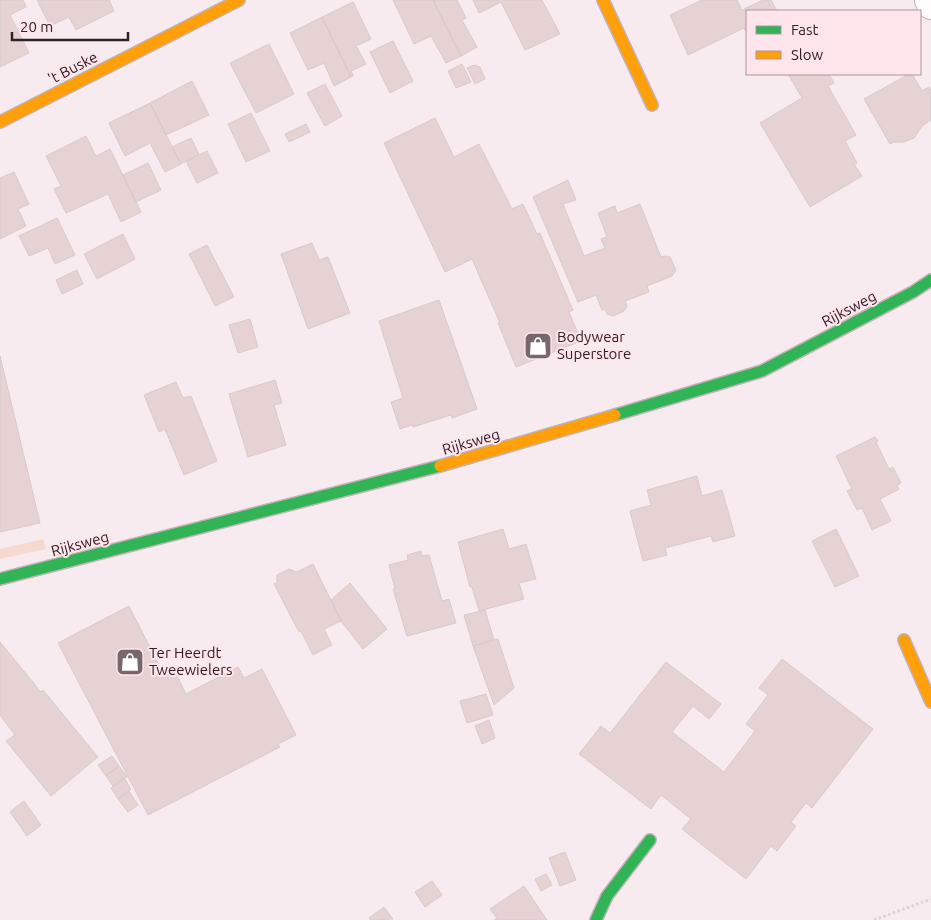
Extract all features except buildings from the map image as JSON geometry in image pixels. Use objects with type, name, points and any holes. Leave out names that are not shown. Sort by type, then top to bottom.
[{"type":"street","name":"'t Buske","points":[[0,122],[239,0]]},
{"type":"street","points":[[603,0],[652,105]]},
{"type":"street","points":[[929,0],[931,5]]},
{"type":"street","name":"Rijksweg","points":[[0,579],[464,460],[762,371],[913,292],[931,280]]},
{"type":"street","points":[[904,640],[931,702]]},
{"type":"street","points":[[596,920],[607,896],[650,840]]},
{"type":"path","points":[[874,920],[931,899]]},
{"type":"shaded area","points":[[43,539],[46,549],[0,559],[0,549]]},
{"type":"traffic: fast","points":[[615,415],[762,371],[913,292],[931,280]]},
{"type":"traffic: fast","points":[[0,579],[440,466]]},
{"type":"traffic: fast","points":[[596,920],[607,896],[650,840]]},
{"type":"traffic: slow","points":[[0,122],[239,0]]},
{"type":"traffic: slow","points":[[603,0],[652,105]]},
{"type":"traffic: slow","points":[[440,466],[615,415]]},
{"type":"traffic: slow","points":[[904,640],[931,702]]},
{"type":"place","name":"Bodywear Superstore","points":[[538,346]]},
{"type":"place","name":"Ter Heerdt Tweewielers","points":[[130,662]]}]
